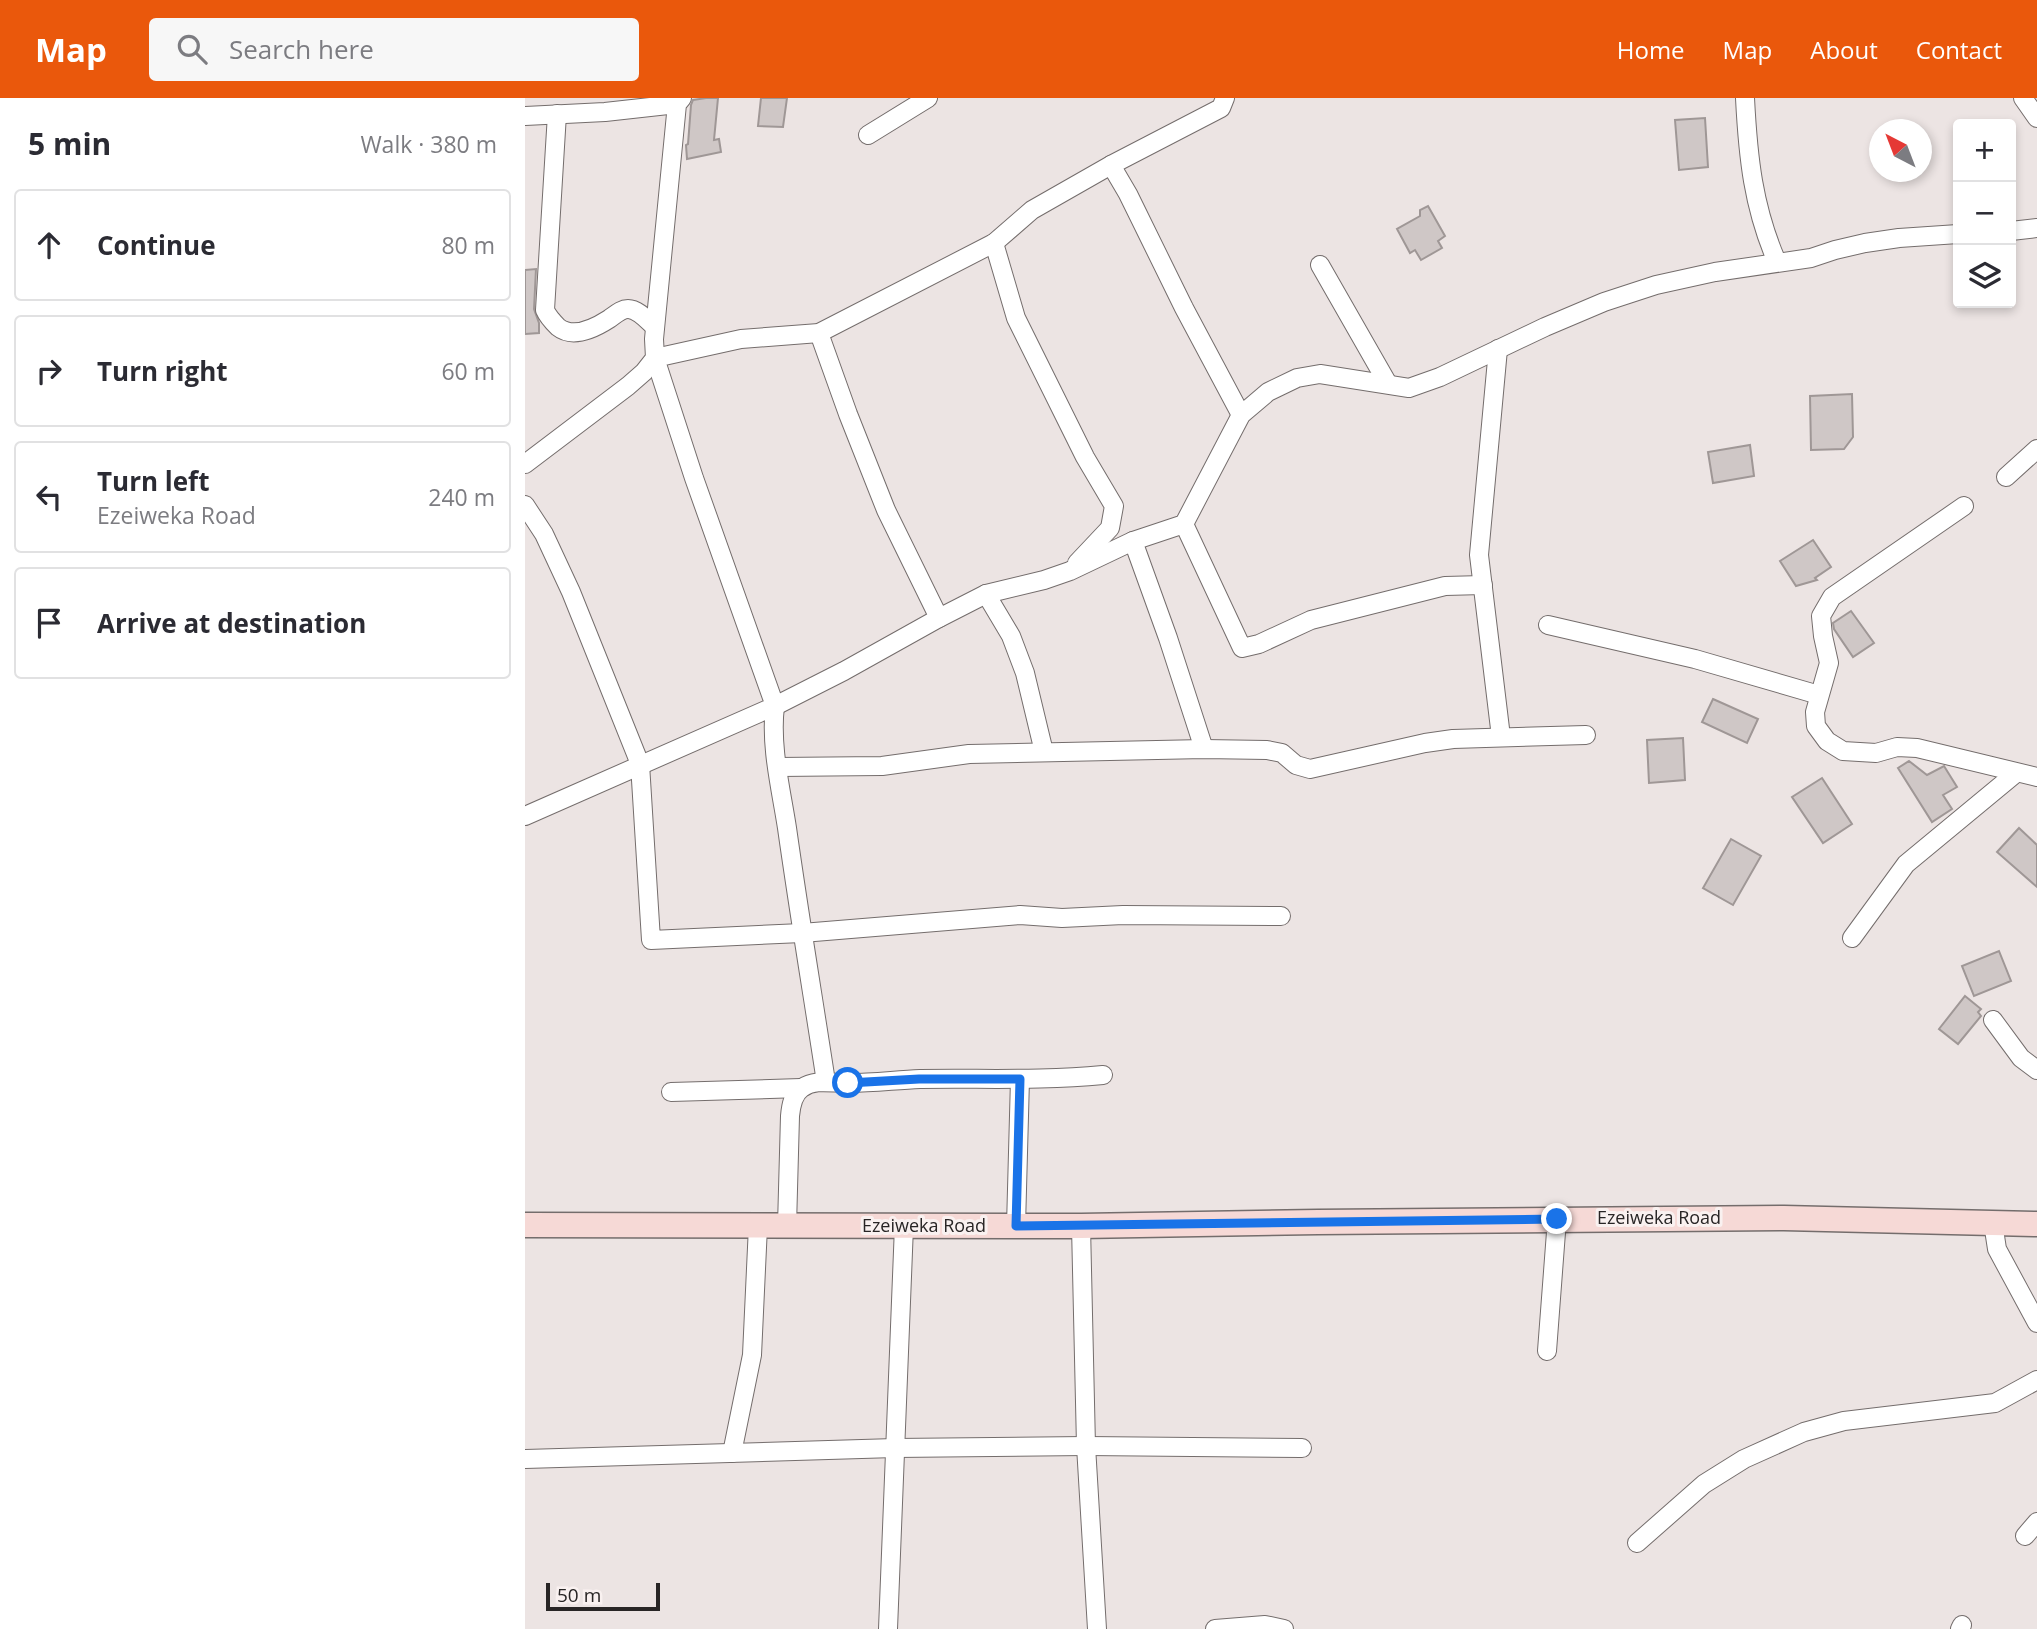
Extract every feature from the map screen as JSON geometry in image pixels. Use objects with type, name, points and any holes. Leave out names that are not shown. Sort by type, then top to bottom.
[{"type":"main road","name":"Ezeiweka Road","points":[[525,1225],[1081,1226],[1784,1218],[2037,1224]]},
{"type":"street","points":[[868,135],[928,98]]},
{"type":"street","points":[[525,464],[628,386],[655,358],[741,339],[819,333],[994,243],[1032,210],[1221,108],[1225,98]]},
{"type":"street","points":[[1745,98],[1756,201],[1777,262]]},
{"type":"street","points":[[2023,98],[2037,118]]},
{"type":"street","points":[[525,116],[605,112],[680,101],[655,327],[655,358],[694,478],[775,706],[773,722],[778,767],[826,1082]]},
{"type":"street","points":[[557,114],[545,310],[547,315],[563,331],[572,333],[586,330],[628,309],[636,310],[655,327]]},
{"type":"street","points":[[1111,165],[1241,415]]},
{"type":"street","points":[[2016,230],[2037,228]]},
{"type":"street","points":[[525,816],[775,706],[986,594],[1070,571],[1133,541],[1184,524],[1241,415],[1268,392],[1297,378],[1320,374],[1409,388],[1604,302],[1656,285],[1715,272],[1811,258],[1865,243],[1953,234]]},
{"type":"street","points":[[994,243],[1016,318],[1085,457],[1114,506],[1109,528],[1070,571]]},
{"type":"street","points":[[1320,265],[1388,384]]},
{"type":"street","points":[[819,333],[886,510],[939,618]]},
{"type":"street","points":[[1498,349],[1479,555],[1501,737]]},
{"type":"street","points":[[2006,477],[2037,449]]},
{"type":"street","points":[[525,505],[544,534],[571,592],[640,764],[651,940],[802,933],[1020,915],[1062,918],[1122,915],[1281,916]]},
{"type":"street","points":[[1964,506],[1832,597],[1821,616],[1829,663],[1815,712],[1816,726],[1827,741],[1843,751],[1876,752],[1896,747],[1917,748],[2037,777]]},
{"type":"street","points":[[1184,524],[1242,648],[1259,644],[1311,620],[1445,586],[1483,585]]},
{"type":"street","points":[[1133,541],[1204,749]]},
{"type":"street","points":[[986,594],[1010,636],[1025,673],[1044,752]]},
{"type":"street","points":[[1548,625],[1695,659],[1819,695]]},
{"type":"street","points":[[778,767],[882,766],[969,754],[1204,749],[1267,750],[1282,753],[1296,765],[1310,769],[1453,739],[1586,735]]},
{"type":"street","points":[[1852,938],[1906,864],[2016,772]]},
{"type":"street","points":[[1993,1020],[2021,1058],[2037,1070]]},
{"type":"street","points":[[671,1092],[801,1088],[826,1082],[1062,1079],[1103,1075]]},
{"type":"street","points":[[1016,1226],[1020,1079]]},
{"type":"street","points":[[787,1226],[790,1116],[792,1100],[801,1088]]},
{"type":"street","points":[[1547,1350],[1557,1219]]},
{"type":"street","points":[[1993,1223],[1997,1250],[2037,1323]]},
{"type":"street","points":[[732,1453],[752,1355],[758,1226]]},
{"type":"street","points":[[888,1629],[904,1226]]},
{"type":"street","points":[[1081,1226],[1086,1446],[1097,1629]]},
{"type":"street","points":[[1637,1543],[1704,1484],[1744,1459],[1804,1432],[1844,1421],[1995,1403],[2037,1380]]},
{"type":"street","points":[[525,1458],[895,1448],[1302,1448]]},
{"type":"street","points":[[2025,1536],[2037,1522]]},
{"type":"street","points":[[1215,1629],[1265,1625],[1284,1629]]},
{"type":"building","points":[[718,98],[714,140],[719,139],[721,152],[687,159],[691,105],[693,100]]},
{"type":"building","points":[[761,98],[787,98],[783,127],[758,126]]},
{"type":"building","points":[[1705,118],[1708,167],[1679,170],[1675,120]]},
{"type":"building","points":[[1428,206],[1445,236],[1438,241],[1442,248],[1421,260],[1415,250],[1410,253],[1397,229],[1420,216],[1420,210]]},
{"type":"building","points":[[536,269],[534,309],[539,333],[525,334],[525,270]]},
{"type":"building","points":[[1852,394],[1853,437],[1844,449],[1811,450],[1810,396]]},
{"type":"building","points":[[1750,445],[1754,476],[1713,483],[1708,452]]},
{"type":"building","points":[[1813,540],[1831,567],[1815,578],[1817,580],[1796,586],[1780,561]]},
{"type":"building","points":[[1851,611],[1874,643],[1853,657],[1834,629],[1833,623]]},
{"type":"building","points":[[1713,699],[1758,719],[1747,743],[1702,722]]},
{"type":"building","points":[[1683,738],[1685,780],[1649,783],[1647,740]]},
{"type":"building","points":[[1909,761],[1927,775],[1944,766],[1957,787],[1943,795],[1952,809],[1932,822],[1898,768]]},
{"type":"building","points":[[1822,778],[1852,824],[1823,843],[1792,797]]},
{"type":"building","points":[[2019,828],[2037,845],[2037,887],[1997,852]]},
{"type":"building","points":[[1731,839],[1761,856],[1733,905],[1703,888]]},
{"type":"building","points":[[1999,951],[2011,981],[1974,996],[1962,966]]},
{"type":"building","points":[[1965,996],[1981,1009],[1978,1012],[1981,1016],[1958,1044],[1939,1029]]},
{"type":"route","points":[[848,1083],[919,1079],[1020,1079],[1016,1226],[1557,1219]]}]
